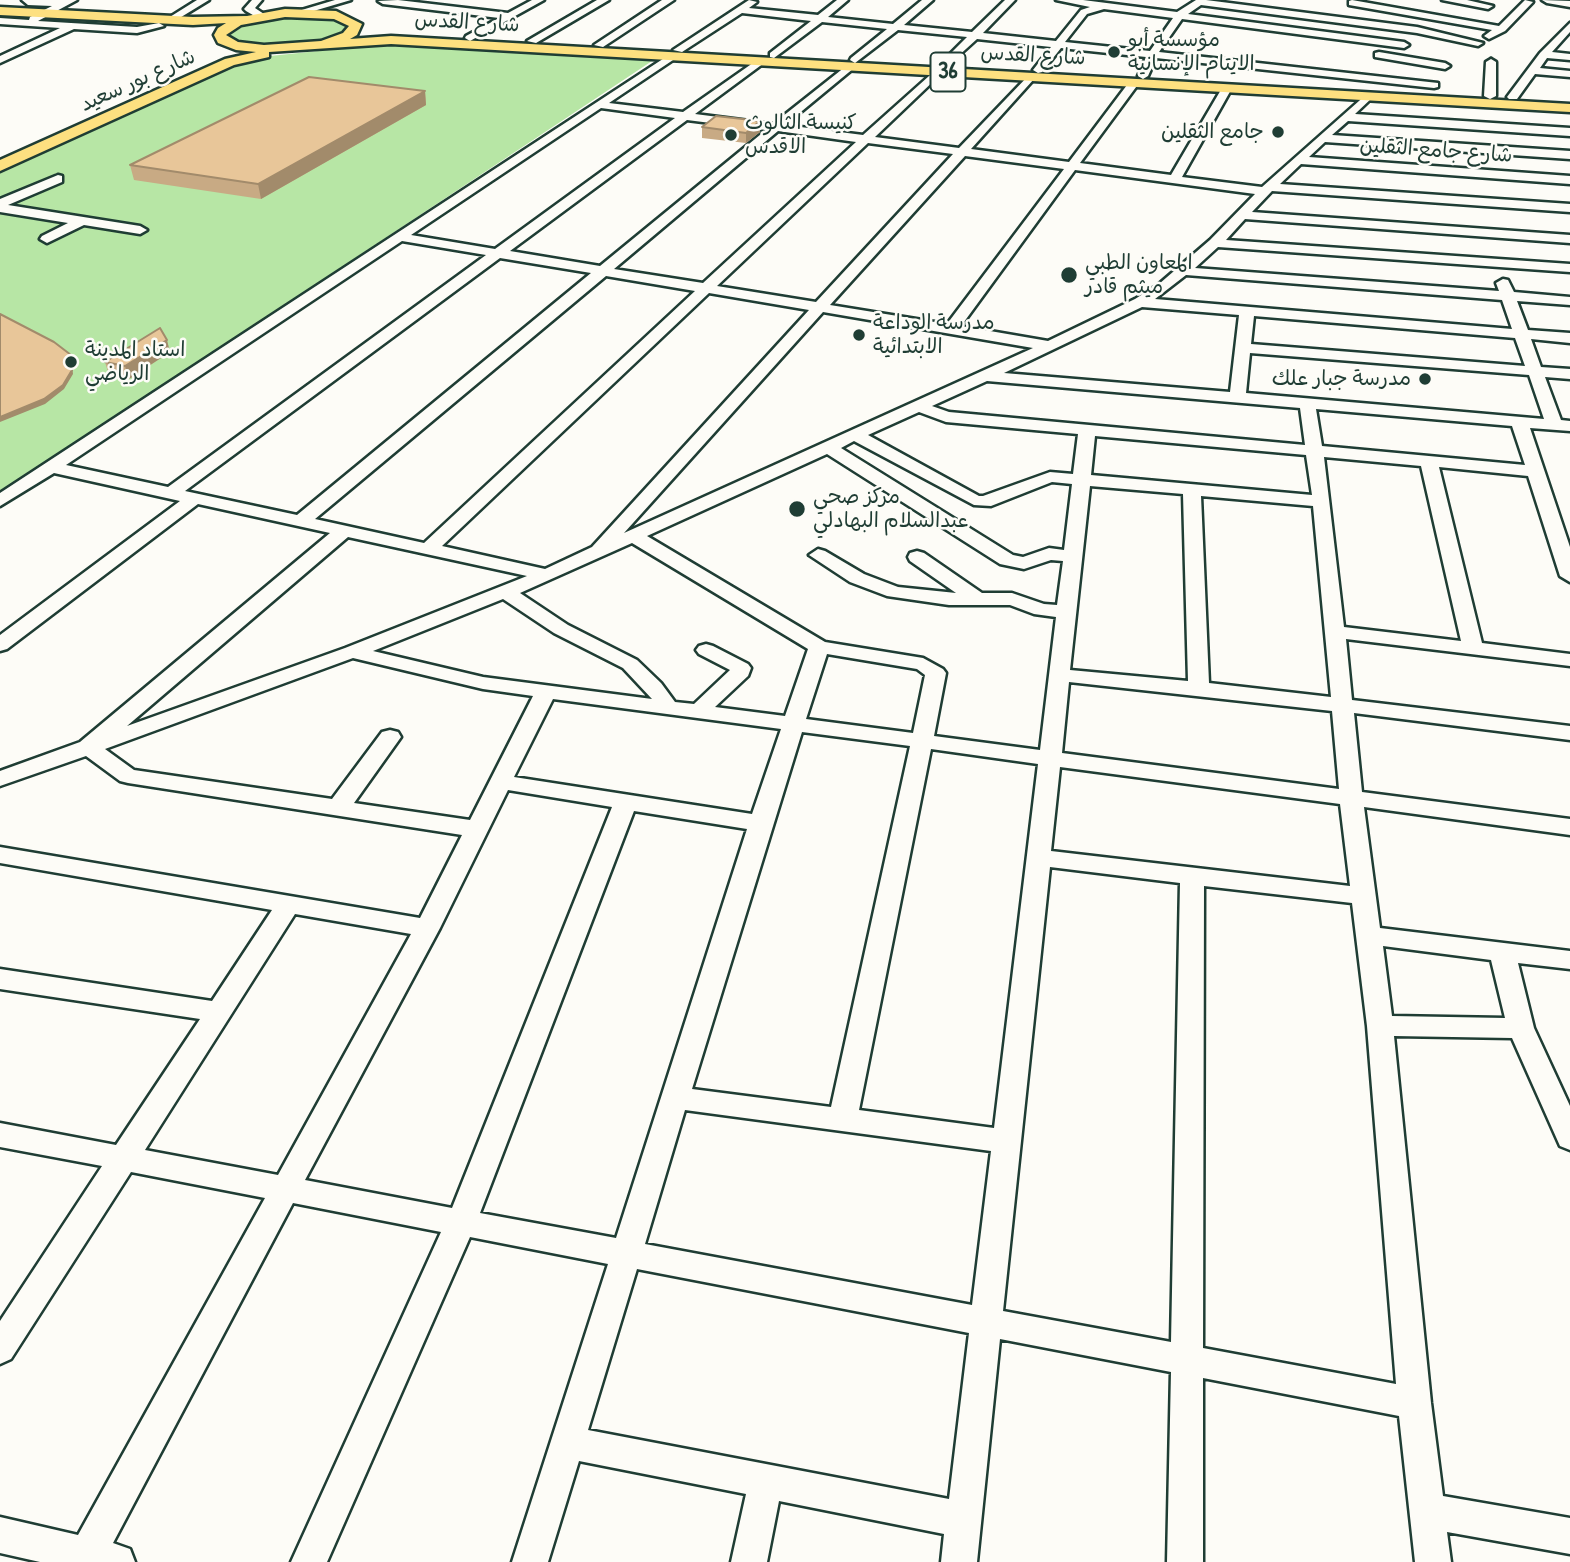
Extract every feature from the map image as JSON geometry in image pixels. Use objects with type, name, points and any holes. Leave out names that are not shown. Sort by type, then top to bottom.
[{"type":"main road","points":[[0,11],[39,16],[164,23],[255,17]]},
{"type":"main road","name":"شارع القدس","points":[[255,17],[299,12],[325,13],[392,33],[599,45],[675,53]]},
{"type":"main road","points":[[0,19],[39,16]]},
{"type":"main road","name":"شارع بور سعيد","points":[[1,158],[208,62],[222,53],[225,41],[220,35],[222,31],[255,17]]},
{"type":"main road","points":[[164,23],[249,48],[298,48],[325,44],[347,36],[356,28],[354,22]]},
{"type":"main road","name":"شارع القدس","points":[[325,44],[391,40],[675,53],[1138,79],[1570,108]]},
{"type":"main road","name":"شارع بور سعيد","points":[[1,158],[23,156],[230,62],[298,48]]},
{"type":"main road","name":"شارع القدس","points":[[1232,85],[1432,89],[1570,101]]},
{"type":"street","points":[[27,0],[68,2]]},
{"type":"street","points":[[0,19],[137,30],[164,23],[204,0]]},
{"type":"street","points":[[255,17],[248,9],[257,0]]},
{"type":"street","points":[[299,12],[310,0]]},
{"type":"street","points":[[384,0],[507,16]]},
{"type":"street","points":[[437,8],[453,0]]},
{"type":"street","points":[[470,38],[539,0]]},
{"type":"street","points":[[532,41],[604,0]]},
{"type":"street","points":[[644,0],[667,1]]},
{"type":"street","points":[[0,501],[601,105],[755,0]]},
{"type":"street","points":[[171,493],[843,0]]},
{"type":"street","points":[[301,521],[928,0]]},
{"type":"street","points":[[428,549],[942,68],[1010,0]]},
{"type":"street","points":[[1061,0],[1404,45]]},
{"type":"street","points":[[1150,12],[1154,0]]},
{"type":"street","points":[[1286,12],[1290,0]]},
{"type":"street","points":[[1447,0],[1491,3]]},
{"type":"street","points":[[1547,0],[1570,4]]},
{"type":"street","points":[[599,45],[667,1]]},
{"type":"street","points":[[951,329],[1138,79],[1180,15],[1199,1],[1227,2],[1418,30],[1478,43]]},
{"type":"street","points":[[1350,21],[1352,1],[1502,29]]},
{"type":"street","points":[[39,16],[68,2]]},
{"type":"street","points":[[741,10],[1153,54],[1248,59],[1432,89],[1454,59],[1502,29],[1528,2]]},
{"type":"street","points":[[299,12],[350,3],[348,13],[354,22]]},
{"type":"street","points":[[594,555],[1095,3]]},
{"type":"street","points":[[1467,22],[1491,3]]},
{"type":"street","points":[[0,60],[73,26]]},
{"type":"street","points":[[1513,97],[1544,55],[1564,39],[1570,26]]},
{"type":"street","points":[[1271,28],[1262,37],[1328,47]]},
{"type":"street","points":[[12,41],[37,43]]},
{"type":"street","points":[[1367,54],[1454,59]]},
{"type":"street","points":[[1544,55],[1570,57]]},
{"type":"street","points":[[1174,180],[1248,59]]},
{"type":"street","points":[[1490,62],[1490,96]]},
{"type":"street","points":[[1532,71],[1570,74]]},
{"type":"street","points":[[0,779],[352,652],[547,575],[986,376],[1140,302],[1184,271],[1215,243],[1298,160],[1368,96]]},
{"type":"street","points":[[601,105],[1174,180],[1268,189],[1409,182],[1473,201],[1570,208]]},
{"type":"street","points":[[1549,107],[1565,129]]},
{"type":"street","points":[[1345,117],[1565,129]]},
{"type":"street","points":[[1457,125],[1473,173]]},
{"type":"street","points":[[1322,138],[1570,155]]},
{"type":"street","name":"شارع جامع الثقلين","points":[[1298,160],[1409,182],[1473,173],[1570,180]]},
{"type":"street","points":[[0,206],[58,178]]},
{"type":"street","points":[[1473,201],[1535,370],[1562,425]]},
{"type":"street","points":[[0,206],[140,230]]},
{"type":"street","points":[[1242,215],[1570,239]]},
{"type":"street","points":[[47,239],[82,220]]},
{"type":"street","points":[[401,237],[1050,346]]},
{"type":"street","points":[[1215,243],[1570,268]]},
{"type":"street","points":[[1184,271],[1570,301]]},
{"type":"street","points":[[1140,302],[1570,338]]},
{"type":"street","points":[[1237,397],[1247,310]]},
{"type":"street","points":[[1242,348],[1570,374]]},
{"type":"street","points":[[986,376],[1562,425]]},
{"type":"street","points":[[1307,403],[1322,501],[1351,797],[1380,1026],[1414,1403],[1433,1562]]},
{"type":"street","points":[[919,406],[946,417],[1535,471]]},
{"type":"street","points":[[1519,421],[1568,565]]},
{"type":"street","points":[[959,1562],[1087,430]]},
{"type":"street","points":[[855,435],[974,500],[985,502],[1041,478],[1083,478],[1322,501]]},
{"type":"street","points":[[828,447],[1007,560],[1024,563],[1049,554],[1074,556]]},
{"type":"street","points":[[1429,461],[1473,649]]},
{"type":"street","points":[[51,467],[547,575]]},
{"type":"street","points":[[1192,489],[1199,688]]},
{"type":"street","points":[[0,645],[195,498]]},
{"type":"street","points":[[88,747],[344,531]]},
{"type":"street","points":[[635,537],[819,647],[931,667],[936,673],[843,1119]]},
{"type":"street","points":[[818,555],[857,578],[885,590],[949,599],[1012,598],[1041,610],[1068,611]]},
{"type":"street","points":[[916,557],[976,597]]},
{"type":"street","points":[[506,592],[561,629],[630,664],[654,687],[668,707]]},
{"type":"street","points":[[1336,632],[1570,660]]},
{"type":"street","points":[[530,1562],[761,823],[819,647]]},
{"type":"street","points":[[700,711],[724,685],[741,672],[741,668],[706,650]]},
{"type":"street","points":[[352,652],[483,682],[1570,827]]},
{"type":"street","points":[[1061,675],[1342,704],[1570,733]]},
{"type":"street","points":[[0,1535],[102,1558],[287,1189],[427,928],[546,691]]},
{"type":"street","points":[[337,809],[390,737]]},
{"type":"street","points":[[88,747],[128,776],[477,828]]},
{"type":"street","points":[[501,782],[761,823]]},
{"type":"street","points":[[309,1562],[461,1222],[626,801]]},
{"type":"street","points":[[0,855],[427,928]]},
{"type":"street","points":[[1040,858],[1363,896]]},
{"type":"street","points":[[1185,1562],[1192,876]]},
{"type":"street","points":[[4,1337],[288,905]]},
{"type":"street","points":[[1367,935],[1570,960]]},
{"type":"street","points":[[1502,952],[1521,1028],[1570,1138]]},
{"type":"street","points":[[0,979],[218,1012]]},
{"type":"street","points":[[1380,1026],[1521,1028]]},
{"type":"street","points":[[676,1098],[1007,1141]]},
{"type":"street","points":[[0,1135],[1414,1403]]},
{"type":"street","points":[[569,1443],[964,1520]]},
{"type":"street","points":[[748,1562],[766,1482]]},
{"type":"street","points":[[1427,1511],[1570,1536]]},
{"type":"green space","points":[[272,16],[326,16],[346,23],[347,28],[342,34],[314,43],[276,47],[243,43],[229,35],[241,24]]},
{"type":"green space","points":[[375,45],[655,59],[0,494],[0,166],[205,73],[270,56]]},
{"type":"building","points":[[309,77],[425,91],[258,184],[130,165]]},
{"type":"building","points":[[716,116],[760,121],[746,133],[702,127]]},
{"type":"building","points":[[0,314],[54,342],[71,355],[72,370],[63,385],[44,399],[0,417]]},
{"type":"building","points":[[160,328],[167,340],[125,366],[105,362]]},
{"type":"place","name":"مؤسسة أبو الايتام الإنسانية","points":[[1114,52]]},
{"type":"place","name":"جامع الثقلين","points":[[1278,132]]},
{"type":"place","name":"كنيسة الثالوث الاقدس","points":[[731,135]]},
{"type":"place","name":"المعاون الطبي ميثم قادر","points":[[1069,275]]},
{"type":"place","name":"مدرسة الوداعة الابتدائية","points":[[859,335]]},
{"type":"place","name":"استاد المدينة الرياضي","points":[[71,362]]},
{"type":"place","name":"مدرسة جبار علك","points":[[1425,379]]},
{"type":"place","name":"مركز صحي عبدالسلام البهادلي","points":[[797,509]]}]
